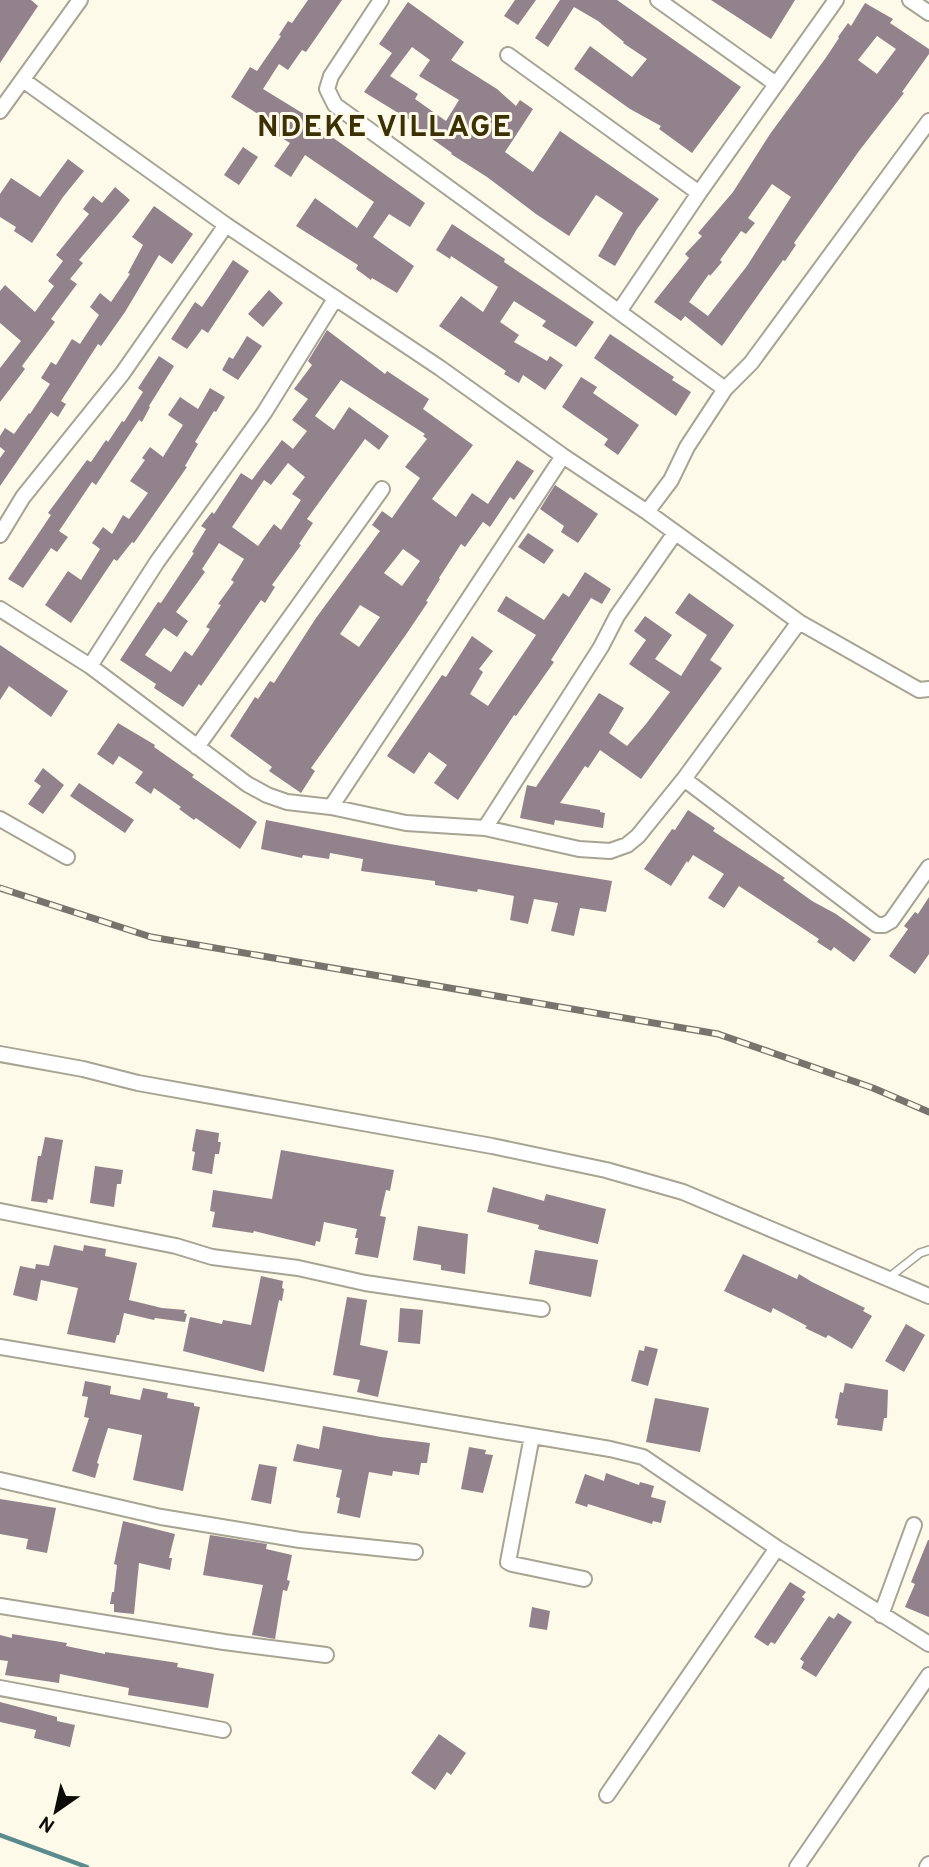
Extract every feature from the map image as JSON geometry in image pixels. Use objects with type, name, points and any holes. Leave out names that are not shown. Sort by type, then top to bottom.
[{"type":"street","points":[[0,111],[80,0]]},
{"type":"street","points":[[381,0],[331,76],[327,89],[335,104],[725,388]]},
{"type":"street","points":[[658,0],[776,84]]},
{"type":"street","points":[[620,310],[836,0]]},
{"type":"street","points":[[910,0],[929,13]]},
{"type":"street","points":[[508,55],[699,193]]},
{"type":"street","points":[[23,80],[226,225],[440,368],[647,512],[799,622],[919,690],[929,689]]},
{"type":"street","points":[[647,512],[671,480],[692,438],[725,388],[751,363],[929,121]]},
{"type":"street","points":[[0,535],[23,497],[122,374],[226,225]]},
{"type":"street","points":[[90,666],[158,562],[264,413],[335,299]]},
{"type":"street","points":[[331,807],[563,456]]},
{"type":"street","points":[[197,747],[382,489]]},
{"type":"street","points":[[485,828],[601,647],[617,616],[675,533]]},
{"type":"street","points":[[0,608],[90,666],[247,784],[267,795],[287,802],[331,807],[406,823],[485,828],[579,849],[610,851],[627,845],[638,836],[684,779],[799,622]]},
{"type":"street","points":[[684,779],[877,925],[891,921],[929,867]]},
{"type":"street","points":[[0,819],[68,857]]},
{"type":"street","points":[[0,1054],[83,1069],[138,1083],[492,1146],[606,1170],[683,1192],[929,1296]]},
{"type":"street","points":[[0,1211],[176,1246],[212,1257],[298,1268],[365,1283],[542,1309]]},
{"type":"street","points":[[0,1346],[643,1457],[777,1548],[929,1644]]},
{"type":"street","points":[[532,1436],[508,1562],[584,1579]]},
{"type":"street","points":[[0,1480],[161,1517],[300,1540],[415,1552]]},
{"type":"street","points":[[881,1615],[914,1525]]},
{"type":"street","points":[[607,1795],[777,1548]]},
{"type":"street","points":[[0,1606],[224,1642],[326,1655]]},
{"type":"street","points":[[797,1867],[929,1675]]},
{"type":"street","points":[[0,1689],[223,1730]]},
{"type":"lane","points":[[887,1279],[920,1253],[929,1250]]},
{"type":"building","points":[[0,0],[31,0],[38,6],[0,63]]},
{"type":"building","points":[[308,0],[342,0],[306,52],[302,50],[288,70],[279,64],[263,89],[317,122],[315,125],[425,203],[410,227],[389,214],[373,237],[414,266],[397,293],[372,278],[371,280],[356,269],[358,265],[296,226],[315,198],[357,228],[374,202],[305,155],[291,177],[274,166],[290,143],[259,124],[263,117],[231,97],[250,67],[257,71],[288,21],[292,23]]},
{"type":"building","points":[[515,0],[536,0],[518,25],[504,16]]},
{"type":"building","points":[[560,0],[617,0],[741,87],[692,153],[659,129],[661,126],[630,109],[574,69],[590,46],[632,77],[647,59],[598,21],[574,7],[548,47],[535,38]]},
{"type":"building","points":[[711,0],[795,0],[771,39]]},
{"type":"building","points":[[408,2],[464,42],[451,60],[497,89],[516,106],[520,100],[533,109],[505,152],[533,172],[560,131],[659,199],[615,266],[598,256],[623,213],[596,195],[569,236],[451,154],[411,124],[413,122],[364,92],[392,53],[379,44]],"holes":[[[412,47],[430,60],[419,76],[459,100],[446,121],[415,99],[418,94],[390,76]]]},
{"type":"building","points":[[865,3],[893,19],[890,23],[929,49],[929,54],[902,92],[904,93],[794,243],[796,245],[785,261],[783,260],[722,346],[685,316],[681,321],[654,302],[689,258],[685,254],[702,236],[698,233],[733,192],[848,23],[851,26]],"holes":[[[877,36],[896,49],[877,74],[858,60]],[[772,184],[791,197],[747,266],[708,316],[689,302],[709,274],[710,276],[722,262],[720,260],[741,231],[746,234],[755,223],[748,218]]]},
{"type":"building","points":[[243,147],[258,157],[239,185],[224,175]]},
{"type":"building","points":[[68,159],[84,171],[32,243],[14,231],[16,227],[0,217],[0,194],[11,178],[40,197]]},
{"type":"building","points":[[115,187],[130,200],[79,260],[83,263],[70,279],[77,284],[51,319],[55,322],[22,366],[25,369],[0,402],[0,368],[21,341],[0,323],[0,291],[5,285],[35,312],[54,286],[48,281],[63,261],[56,255],[89,214],[83,209],[93,196],[102,203]]},
{"type":"building","points":[[154,206],[193,234],[172,264],[159,255],[125,312],[101,346],[98,344],[61,401],[66,404],[58,417],[51,412],[0,486],[0,458],[5,451],[0,447],[0,436],[5,428],[14,434],[30,414],[50,384],[41,378],[51,362],[56,365],[72,339],[80,344],[99,315],[90,307],[100,293],[111,302],[130,274],[128,273],[143,245],[132,237]]},
{"type":"building","points":[[452,224],[594,322],[576,347],[542,326],[546,321],[514,301],[500,322],[519,335],[514,342],[547,361],[550,356],[563,365],[545,390],[523,375],[519,383],[504,374],[506,371],[439,326],[461,296],[483,312],[498,287],[451,256],[450,259],[436,250]]},
{"type":"building","points":[[233,260],[249,271],[208,333],[202,329],[187,349],[171,339],[195,302],[202,307]]},
{"type":"building","points":[[269,290],[283,303],[263,327],[248,314]]},
{"type":"building","points":[[327,330],[385,374],[387,371],[429,399],[423,409],[473,445],[432,499],[456,517],[472,493],[488,504],[517,460],[534,471],[514,500],[510,497],[490,527],[483,522],[465,547],[461,544],[439,578],[426,601],[428,602],[311,768],[315,771],[301,793],[269,771],[272,767],[230,736],[255,697],[258,699],[270,681],[274,683],[316,618],[380,531],[372,525],[382,511],[392,518],[420,478],[405,467],[427,439],[423,436],[425,434],[341,380],[315,416],[334,430],[349,407],[389,436],[379,450],[365,439],[307,519],[313,523],[299,544],[301,545],[272,585],[275,587],[265,603],[261,600],[201,686],[199,684],[183,707],[154,688],[156,684],[120,660],[194,553],[192,552],[206,529],[201,526],[212,512],[214,514],[241,473],[252,480],[282,440],[293,449],[307,431],[292,420],[308,399],[294,389],[312,365],[308,361]],"holes":[[[288,463],[305,477],[292,494],[301,500],[281,530],[274,524],[258,546],[232,527],[264,480],[271,485]],[[219,543],[244,559],[231,580],[234,582],[206,627],[210,629],[192,656],[185,651],[171,672],[145,655],[164,628],[177,637],[188,621],[176,612],[205,572],[202,569]],[[403,549],[420,561],[402,586],[384,573]],[[360,605],[380,617],[359,647],[340,634]]]},
{"type":"building","points":[[610,334],[674,377],[672,380],[691,392],[676,416],[594,358]]},
{"type":"building","points":[[247,336],[262,346],[238,380],[222,370],[229,357],[233,359]]},
{"type":"building","points":[[159,356],[174,366],[142,422],[139,420],[96,485],[92,482],[59,531],[68,537],[57,552],[51,548],[23,588],[8,579],[51,515],[48,513],[87,460],[91,462],[106,440],[108,442],[122,421],[124,422],[143,392],[138,388]]},
{"type":"building","points":[[581,377],[597,387],[593,393],[639,425],[618,455],[604,445],[608,439],[562,407]]},
{"type":"building","points":[[210,388],[225,397],[195,442],[198,444],[185,466],[187,467],[134,543],[132,542],[117,561],[114,559],[71,623],[45,605],[68,571],[81,580],[100,549],[92,543],[103,527],[112,534],[123,515],[129,519],[148,493],[130,481],[145,460],[142,458],[150,447],[163,457],[183,425],[168,415],[180,397],[198,409]]},
{"type":"building","points":[[555,485],[598,514],[578,543],[561,532],[564,526],[540,509]]},
{"type":"building","points":[[528,533],[554,550],[544,564],[518,547]]},
{"type":"building","points":[[585,572],[611,589],[602,604],[591,598],[551,660],[554,662],[516,716],[514,715],[458,800],[434,783],[447,765],[429,752],[414,774],[387,756],[442,675],[446,677],[472,636],[493,651],[479,669],[483,672],[470,694],[488,706],[536,635],[497,611],[506,596],[544,620],[563,593],[569,597]]},
{"type":"building","points":[[689,593],[734,625],[710,660],[722,668],[641,779],[600,750],[588,768],[585,766],[560,803],[600,810],[605,813],[603,828],[555,820],[554,825],[520,818],[527,785],[536,787],[599,693],[624,708],[609,733],[627,746],[646,724],[670,692],[629,664],[646,640],[634,631],[645,616],[672,635],[655,659],[681,676],[707,635],[675,613]]},
{"type":"building","points":[[0,645],[68,691],[51,717],[9,686],[0,700]]},
{"type":"building","points":[[118,723],[155,745],[154,747],[194,775],[192,777],[257,822],[240,849],[196,818],[194,820],[154,788],[151,794],[135,783],[143,772],[119,756],[113,765],[97,754]]},
{"type":"building","points":[[43,768],[64,785],[43,814],[28,804],[41,786],[34,781]]},
{"type":"building","points":[[79,783],[134,820],[125,833],[70,796]]},
{"type":"building","points":[[688,810],[715,828],[713,831],[785,878],[783,880],[812,901],[871,939],[854,962],[834,947],[831,951],[817,942],[819,939],[739,886],[724,908],[708,898],[724,874],[693,855],[671,886],[644,869]]},
{"type":"building","points":[[266,820],[390,844],[612,881],[606,912],[580,908],[574,936],[551,931],[558,903],[534,899],[528,924],[510,920],[514,896],[361,871],[363,859],[330,853],[329,859],[303,855],[302,858],[261,849]]},
{"type":"building","points":[[929,897],[929,954],[915,974],[889,956],[908,929],[904,926],[915,912],[918,914]]},
{"type":"building","points":[[196,1129],[219,1133],[219,1154],[215,1154],[212,1174],[192,1170]]},
{"type":"building","points":[[45,1137],[63,1140],[53,1200],[48,1199],[47,1203],[31,1201],[38,1156],[41,1156]]},
{"type":"building","points":[[281,1150],[394,1170],[390,1191],[386,1190],[380,1216],[386,1217],[378,1258],[355,1254],[357,1229],[324,1222],[320,1242],[316,1241],[315,1246],[254,1231],[212,1227],[215,1212],[210,1211],[213,1190],[272,1199]]},
{"type":"building","points":[[95,1166],[123,1170],[121,1184],[117,1184],[114,1207],[90,1203]]},
{"type":"building","points":[[493,1187],[544,1201],[546,1194],[606,1209],[598,1244],[538,1229],[539,1225],[487,1212]]},
{"type":"building","points":[[418,1226],[468,1234],[465,1274],[441,1270],[441,1265],[413,1260]]},
{"type":"building","points":[[54,1245],[83,1251],[84,1245],[106,1249],[105,1256],[137,1263],[129,1300],[185,1310],[185,1322],[154,1320],[124,1313],[115,1343],[67,1334],[78,1288],[41,1280],[37,1301],[13,1295],[20,1266],[35,1269],[36,1264],[49,1266]]},
{"type":"building","points":[[535,1250],[598,1260],[591,1297],[529,1284]]},
{"type":"building","points":[[743,1254],[797,1279],[799,1274],[865,1308],[863,1311],[872,1316],[852,1349],[828,1335],[826,1338],[805,1328],[807,1326],[773,1308],[771,1313],[724,1291]]},
{"type":"building","points":[[261,1276],[283,1281],[284,1289],[282,1301],[279,1300],[264,1372],[183,1351],[190,1317],[222,1324],[223,1320],[251,1325]]},
{"type":"building","points":[[347,1297],[367,1300],[360,1345],[388,1351],[378,1397],[357,1392],[360,1380],[333,1375]]},
{"type":"building","points":[[400,1308],[423,1310],[420,1344],[398,1342]]},
{"type":"building","points":[[906,1324],[925,1335],[904,1372],[885,1361]]},
{"type":"building","points":[[645,1346],[658,1349],[648,1386],[631,1381],[639,1350],[644,1351]]},
{"type":"building","points":[[85,1381],[111,1386],[110,1394],[140,1400],[143,1388],[168,1393],[167,1398],[194,1403],[194,1406],[200,1407],[183,1491],[133,1480],[142,1435],[108,1428],[95,1478],[72,1471],[89,1418],[84,1417],[88,1397],[82,1396]]},
{"type":"building","points":[[845,1383],[888,1390],[887,1418],[884,1418],[882,1431],[837,1425],[838,1419],[835,1418],[840,1392],[843,1393]]},
{"type":"building","points":[[655,1398],[709,1408],[700,1452],[646,1442]]},
{"type":"building","points":[[323,1426],[430,1443],[427,1463],[421,1463],[419,1475],[393,1471],[392,1476],[369,1472],[360,1518],[337,1513],[340,1498],[336,1497],[342,1470],[293,1461],[297,1444],[319,1449]]},
{"type":"building","points":[[469,1447],[486,1450],[485,1454],[493,1455],[483,1493],[461,1489]]},
{"type":"building","points":[[259,1464],[277,1467],[271,1504],[251,1500]]},
{"type":"building","points":[[606,1473],[639,1485],[640,1482],[654,1486],[651,1497],[666,1501],[661,1523],[653,1521],[652,1524],[588,1504],[587,1507],[575,1503],[585,1474],[604,1481]]},
{"type":"building","points":[[0,1499],[56,1508],[47,1553],[26,1549],[28,1539],[0,1534]]},
{"type":"building","points":[[123,1521],[175,1534],[169,1558],[172,1558],[170,1570],[139,1563],[134,1614],[114,1612],[114,1604],[110,1604],[117,1565],[114,1564]]},
{"type":"building","points":[[210,1535],[267,1544],[266,1549],[292,1555],[287,1580],[290,1581],[287,1591],[283,1590],[275,1639],[252,1635],[263,1585],[203,1575]]},
{"type":"building","points":[[928,1540],[929,1617],[905,1607],[915,1584],[911,1582]]},
{"type":"building","points":[[790,1582],[806,1592],[802,1597],[805,1599],[775,1644],[771,1642],[768,1646],[754,1637]]},
{"type":"building","points":[[532,1607],[550,1611],[547,1630],[529,1627]]},
{"type":"building","points":[[838,1613],[852,1622],[816,1677],[801,1668],[804,1662],[800,1659],[829,1616],[834,1619]]},
{"type":"building","points":[[12,1634],[67,1643],[66,1646],[105,1654],[178,1663],[177,1667],[214,1674],[208,1708],[128,1695],[129,1688],[60,1674],[59,1683],[5,1675],[8,1661],[0,1660],[0,1635],[12,1638]]},
{"type":"building","points":[[0,1702],[57,1717],[57,1721],[75,1725],[70,1747],[34,1738],[36,1730],[0,1722]]},
{"type":"building","points":[[439,1734],[466,1753],[451,1775],[447,1772],[435,1790],[411,1773]]},
{"type":"waterway","points":[[0,1835],[87,1867]]},
{"type":"railway","points":[[0,888],[151,937],[718,1034],[873,1088],[929,1112]]},
{"type":"district","name":"NDEKE VILLAGE","points":[[385,126]]}]
